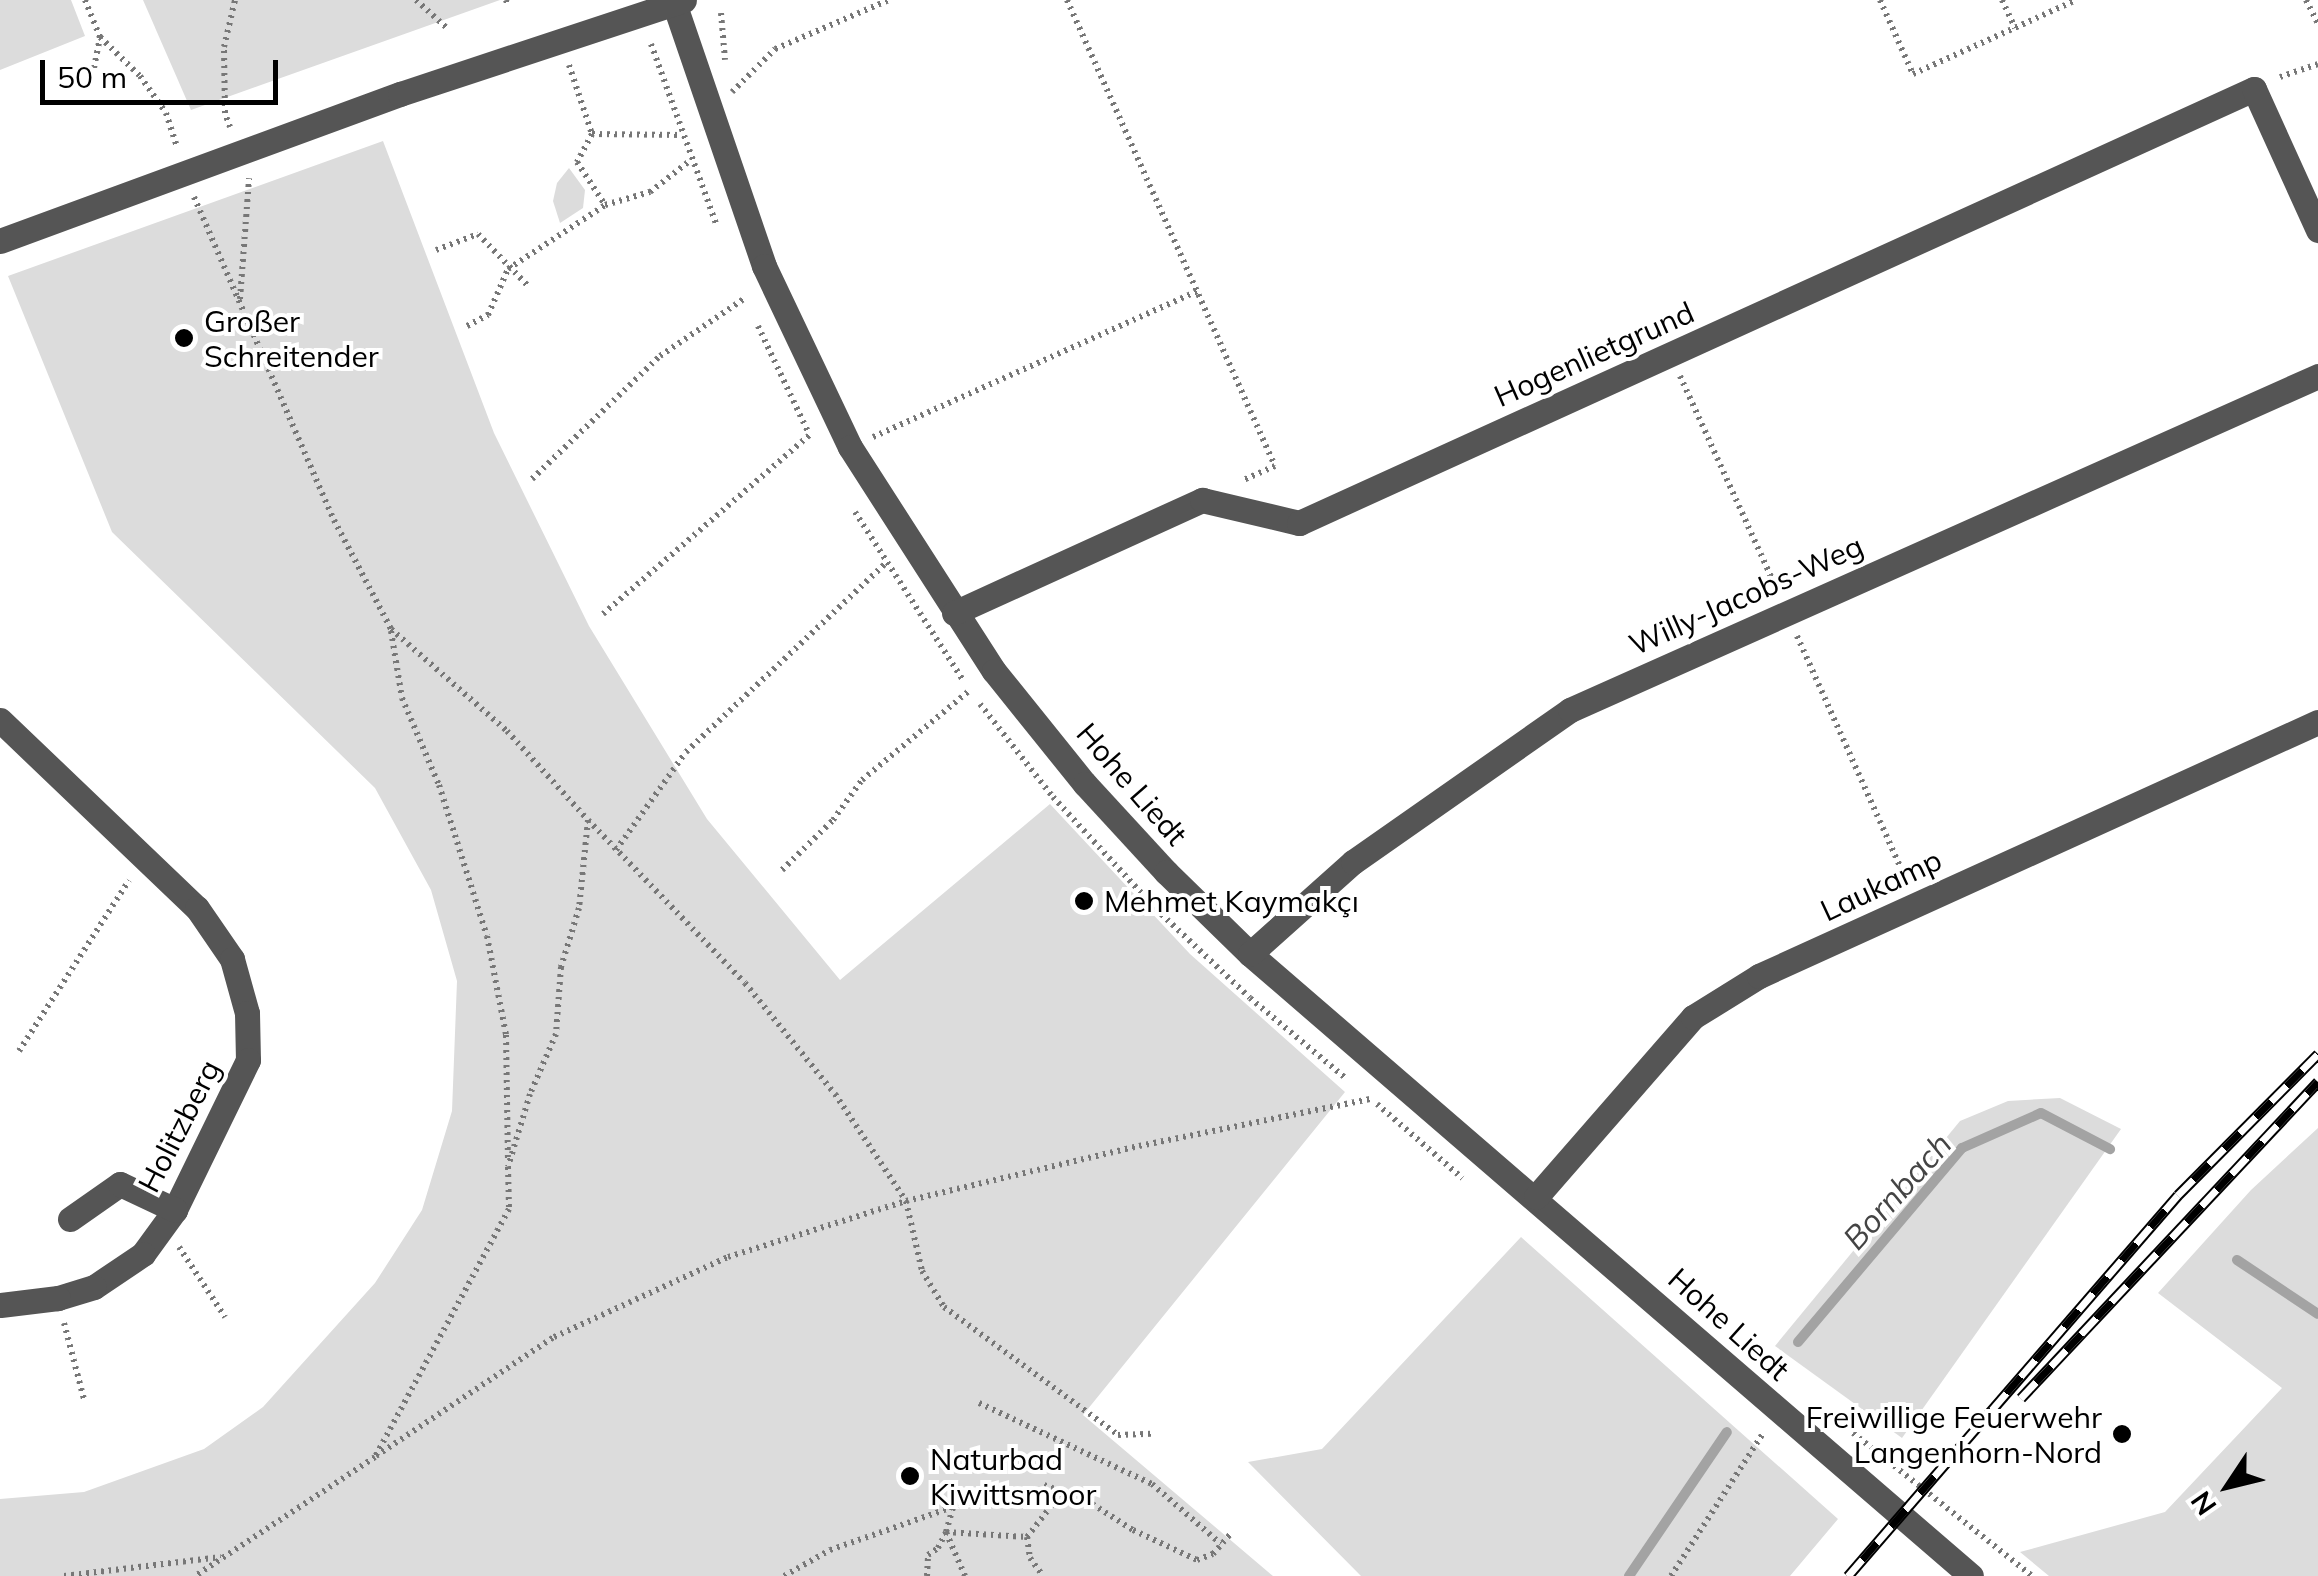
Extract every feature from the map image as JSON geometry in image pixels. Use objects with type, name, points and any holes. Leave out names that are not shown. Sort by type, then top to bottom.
[{"type":"street","points":[[0,241],[240,151],[677,1]]},
{"type":"street","name":"Hohe Liedt","points":[[677,1],[764,266],[850,447],[994,670],[1086,784],[1166,872],[1250,954],[1971,1576]]},
{"type":"street","name":"Hogenlietgrund","points":[[1202,500],[1299,523],[2254,89],[2318,230]]},
{"type":"street","name":"Willy-Jacobs-Weg","points":[[1250,954],[1352,862],[1570,710],[2318,376]]},
{"type":"street","points":[[954,612],[1202,500]]},
{"type":"street","name":"Holitzberg","points":[[0,720],[197,908],[232,959],[247,1013],[248,1060],[170,1218],[143,1254],[94,1287],[58,1298],[0,1305]]},
{"type":"street","name":"Laukamp","points":[[1536,1197],[1693,1016],[1759,976],[2318,722]]},
{"type":"street","points":[[70,1219],[120,1184],[170,1218]]},
{"type":"path","points":[[85,0],[100,37],[140,76],[166,112],[184,171],[240,306],[334,520],[391,629],[402,698],[439,785],[487,936],[506,1036],[509,1209],[374,1457]]},
{"type":"path","points":[[234,0],[224,47],[225,113],[250,174],[239,273],[240,306]]},
{"type":"path","points":[[416,0],[448,29]]},
{"type":"path","points":[[731,93],[775,48],[889,0]]},
{"type":"path","points":[[1067,0],[1200,290],[1275,466],[1202,500]]},
{"type":"path","points":[[1880,0],[1913,74],[2076,0]]},
{"type":"path","points":[[2002,0],[2014,28]]},
{"type":"path","points":[[2306,0],[2318,24]]},
{"type":"path","points":[[720,12],[735,108]]},
{"type":"path","points":[[94,68],[100,37]]},
{"type":"path","points":[[561,40],[592,134],[578,162],[605,205]]},
{"type":"path","points":[[2280,77],[2318,64]]},
{"type":"path","points":[[592,134],[682,135]]},
{"type":"path","points":[[467,326],[488,314],[508,270],[605,205],[650,192],[692,160]]},
{"type":"path","points":[[436,250],[478,234],[508,270],[527,285]]},
{"type":"path","points":[[850,447],[1200,290]]},
{"type":"path","points":[[532,479],[660,356],[746,298]]},
{"type":"path","points":[[868,420],[886,452]]},
{"type":"path","points":[[603,614],[810,435]]},
{"type":"path","points":[[616,850],[686,752],[886,564]]},
{"type":"path","points":[[391,629],[506,731],[745,983],[835,1094],[906,1201],[922,1271],[944,1307],[1118,1435],[1152,1434]]},
{"type":"path","points":[[782,870],[834,820],[862,780],[970,690]]},
{"type":"path","points":[[508,1167],[530,1094],[556,1034],[561,967],[580,908],[588,820]]},
{"type":"path","points":[[19,1052],[132,874]]},
{"type":"path","points":[[195,1576],[554,1337],[728,1257],[906,1201],[1139,1146],[1371,1099]]},
{"type":"path","points":[[170,1218],[225,1317]]},
{"type":"path","points":[[58,1298],[84,1399]]},
{"type":"path","points":[[979,1403],[1152,1484],[1222,1544]]},
{"type":"path","points":[[1848,1430],[2032,1576]]},
{"type":"path","points":[[1671,1576],[1762,1436]]},
{"type":"path","points":[[926,1576],[928,1555],[938,1548],[946,1532],[953,1507],[952,1484]]},
{"type":"path","points":[[1044,1485],[1086,1500],[1133,1530],[1197,1560],[1213,1554],[1232,1532]]},
{"type":"path","points":[[1042,1576],[1030,1558],[1027,1537],[1062,1492]]},
{"type":"path","points":[[784,1576],[830,1550],[953,1507]]},
{"type":"path","points":[[946,1532],[1027,1537]]},
{"type":"path","points":[[946,1532],[964,1576]]},
{"type":"path","points":[[64,1576],[222,1557]]},
{"type":"shaded area","points":[[0,0],[71,0],[85,36],[0,70]]},
{"type":"shaded area","points":[[143,0],[500,0],[191,110]]},
{"type":"shaded area","points":[[383,141],[494,433],[589,626],[707,819],[840,980],[1050,804],[1190,954],[1345,1092],[1083,1415],[1273,1576],[0,1576],[0,1499],[84,1492],[204,1449],[263,1407],[375,1283],[422,1210],[452,1111],[457,981],[431,890],[375,788],[112,532],[8,276]]},
{"type":"shaded area","points":[[569,168],[585,190],[583,208],[560,223],[553,201],[557,183]]},
{"type":"shaded area","points":[[2060,1098],[2121,1129],[1902,1438],[1775,1346],[1960,1121],[2008,1101]]},
{"type":"shaded area","points":[[2318,1128],[2318,1576],[2049,1576],[2020,1552],[2165,1512],[2282,1388],[2158,1293],[2251,1190]]},
{"type":"shaded area","points":[[1521,1237],[1838,1519],[1790,1576],[1361,1576],[1248,1462],[1322,1449]]},
{"type":"waterway","name":"Bornbach","points":[[1798,1342],[1962,1148],[2041,1113],[2110,1149]]},
{"type":"waterway","name":"Bornbach","points":[[2237,1260],[2318,1314]]},
{"type":"waterway","name":"Bornbach","points":[[1629,1576],[1727,1432]]},
{"type":"railway","points":[[1848,1576],[2178,1195],[2318,1054]]},
{"type":"railway","points":[[2021,1398],[2318,1082]]},
{"type":"place","name":"Großer Schreitender","points":[[184,338]]},
{"type":"place","name":"Mehmet Kaymakçı","points":[[1084,901]]},
{"type":"place","name":"Freiwillige Feuerwehr Langenhorn-Nord","points":[[2122,1434]]},
{"type":"place","name":"Naturbad Kiwittsmoor","points":[[910,1476]]}]
